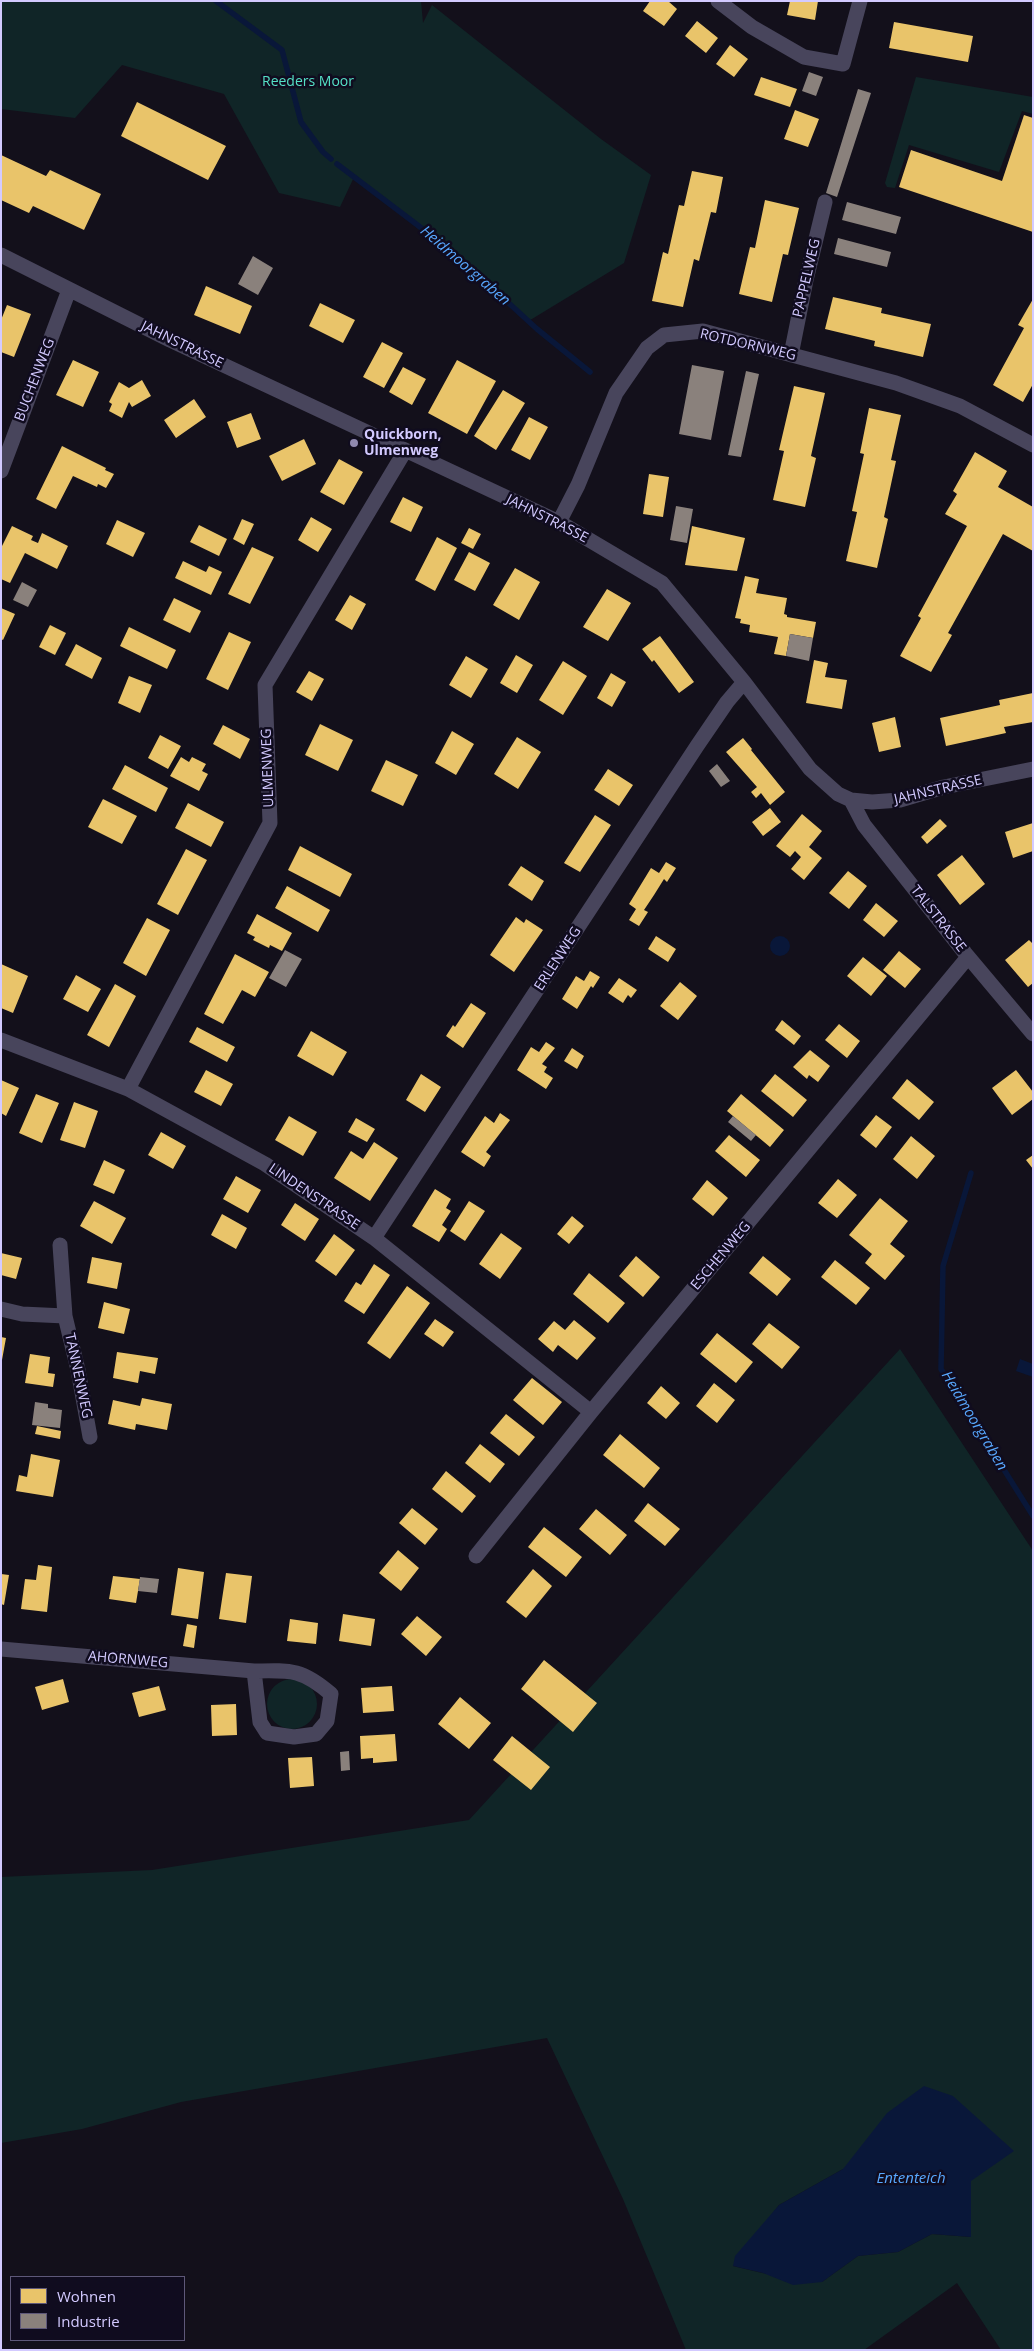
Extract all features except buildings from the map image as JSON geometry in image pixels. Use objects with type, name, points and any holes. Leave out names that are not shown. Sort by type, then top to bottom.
[{"type":"street","points":[[718,1],[752,27],[804,58],[843,64],[860,1]]},
{"type":"street","name":"PAPPELWEG","points":[[790,355],[825,202]]},
{"type":"street","name":"JAHNSTRASSE","points":[[1,255],[170,340],[559,522],[662,582],[744,682],[810,769],[838,794],[851,800],[872,802],[900,800],[944,788],[1033,769]]},
{"type":"street","name":"BUCHENWEG","points":[[1,471],[69,290]]},
{"type":"street","name":"ROTDORNWEG","points":[[559,522],[578,485],[616,393],[647,348],[664,335],[703,332],[896,383],[948,401],[1033,445]]},
{"type":"street","name":"ULMENWEG","points":[[128,1089],[270,823],[265,685],[406,451]]},
{"type":"street","name":"ERLENWEG","points":[[374,1238],[707,731],[727,702],[744,682]]},
{"type":"street","name":"TALSTRASSE","points":[[851,800],[864,825],[968,957],[1033,1034]]},
{"type":"street","name":"ESCHENWEG","points":[[476,1556],[591,1412],[968,957]]},
{"type":"street","name":"LINDENSTRASSE","points":[[1,1040],[128,1089],[265,1164],[374,1238],[591,1412]]},
{"type":"street","name":"TANNENWEG","points":[[60,1245],[65,1316],[78,1370],[90,1437]]},
{"type":"street","name":"TANNENWEG","points":[[1,1309],[22,1314],[65,1316]]},
{"type":"street","name":"AHORNWEG","points":[[1,1649],[254,1670],[289,1670],[312,1678],[331,1694],[327,1721],[316,1734],[294,1737],[267,1733],[260,1722],[254,1670]]},
{"type":"green space","name":"Reeders Moor","points":[[1,1],[421,1],[423,23],[432,5],[601,139],[651,175],[624,263],[527,322],[355,175],[340,207],[279,193],[224,94],[122,65],[75,118],[1,109]]},
{"type":"green space","points":[[916,77],[1033,97],[1033,114],[1022,111],[999,172],[909,145],[895,188],[887,187],[885,183]]},
{"type":"green space","points":[[900,1349],[1033,1551],[1033,2350],[1001,2350],[957,2283],[864,2350],[686,2350],[623,2199],[547,2038],[181,2102],[82,2129],[1,2143],[1,1877],[152,1870],[469,1820]],"holes":[[[843,2169],[971,2237],[932,2234],[898,2252],[858,2256],[822,2282],[762,2273],[733,2266],[779,2205]]]},
{"type":"green space","points":[[287,1679],[297,1679],[310,1686],[317,1699],[317,1709],[310,1722],[297,1729],[287,1729],[278,1725],[271,1718],[267,1709],[267,1699],[271,1690],[278,1683]]},
{"type":"water","points":[[780,936],[787,939],[790,946],[787,953],[780,956],[773,953],[770,946],[773,939]]},
{"type":"water","points":[[1020,1359],[1033,1364],[1033,1377],[1016,1371]]},
{"type":"water","name":"Ententeich","points":[[924,2086],[953,2096],[1014,2151],[971,2181],[971,2237],[932,2234],[898,2252],[858,2256],[822,2282],[793,2285],[763,2273],[733,2266],[735,2256],[779,2205],[843,2169],[887,2113]]},
{"type":"waterway","points":[[216,1],[282,50],[301,122],[323,152],[331,159]]},
{"type":"waterway","name":"Heidmoorgraben","points":[[337,164],[453,252],[537,329],[590,372]]},
{"type":"waterway","name":"Heidmoorgraben","points":[[971,1173],[943,1266],[941,1369],[1033,1516]]},
{"type":"place","name":"Quickborn, Ulmenweg","points":[[354,443]]}]
